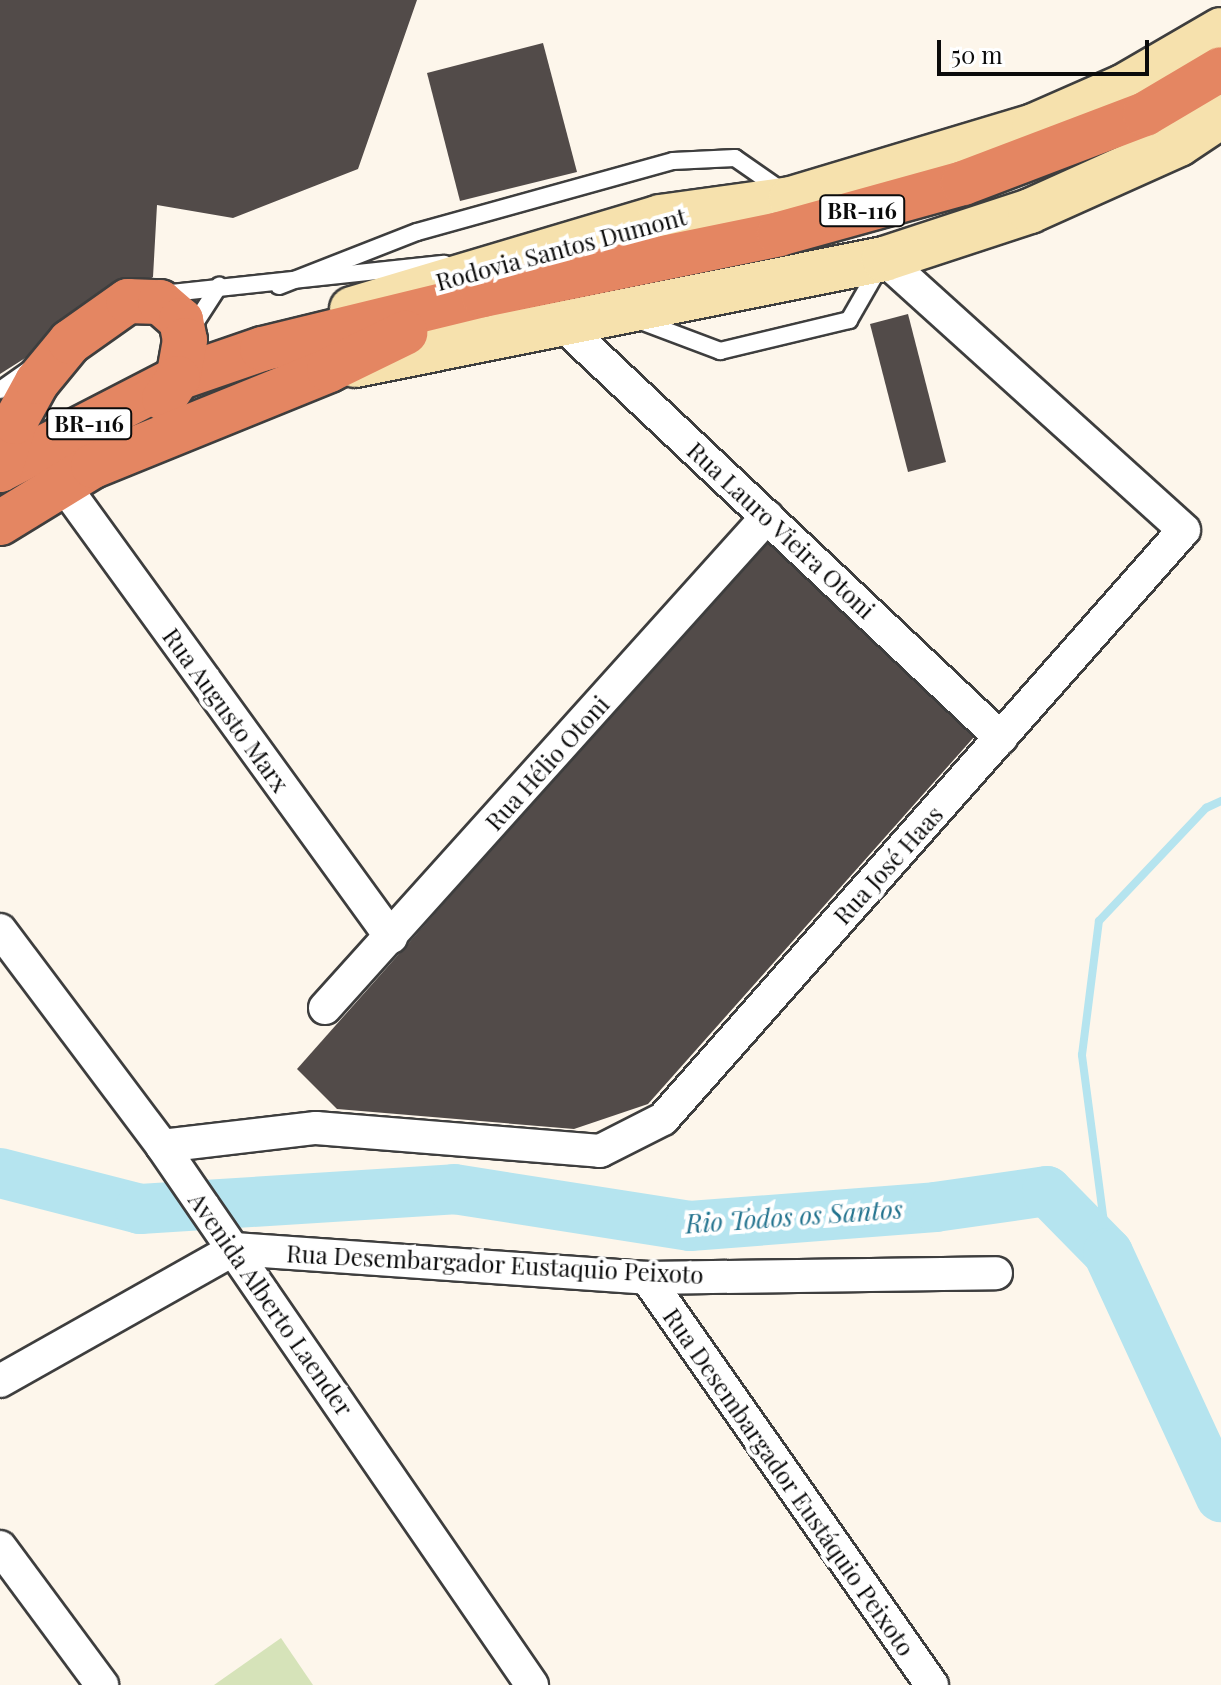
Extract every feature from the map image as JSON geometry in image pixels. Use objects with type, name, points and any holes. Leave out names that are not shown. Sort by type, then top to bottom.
[{"type":"highway","name":"Rodovia Santos Dumont","points":[[2,454],[181,359],[262,349],[473,285],[779,234],[963,183],[1145,114],[1221,69]]},
{"type":"highway","name":"Rodovia Santos Dumont","points":[[0,523],[77,474],[329,370],[473,285]]},
{"type":"highway","points":[[2,454],[37,382],[70,342],[108,311],[147,298],[171,307],[181,320],[181,359],[158,409],[77,474]]},
{"type":"main road","name":"Rodovia Santos Dumont","points":[[473,285],[660,217],[791,199],[1034,126],[1123,87],[1221,30]]},
{"type":"main road","points":[[329,370],[884,259],[1030,211],[1179,144],[1221,116]]},
{"type":"street","name":"Rua José Haas","points":[[162,1146],[316,1128],[600,1151],[663,1119],[1184,530],[884,259]]},
{"type":"street","name":"Rua Lauro Vieira Otoni","points":[[561,323],[1001,738]]},
{"type":"street","name":"Rua Augusto Marx","points":[[77,474],[391,937]]},
{"type":"street","name":"Rua Hélio Otoni","points":[[325,1008],[767,517]]},
{"type":"street","name":"Avenida Alberto Laender","points":[[0,930],[162,1146],[532,1685]]},
{"type":"street","name":"Rua Desembargador Eustaquio Peixoto","points":[[228,1241],[647,1278],[996,1273]]},
{"type":"street","points":[[0,1381],[228,1241]]},
{"type":"street","name":"Rua Desembargador Eustáquio Peixoto","points":[[647,1278],[932,1685]]},
{"type":"street","points":[[3,1558],[102,1685]]},
{"type":"lane","points":[[279,286],[417,232],[673,161],[735,158],[791,199]]},
{"type":"lane","points":[[618,312],[720,351],[849,320],[884,259]]},
{"type":"lane","points":[[147,298],[219,286],[279,286],[412,265],[443,264],[473,285]]},
{"type":"lane","points":[[181,359],[219,286]]},
{"type":"lane","points":[[0,390],[70,342]]},
{"type":"green space","points":[[281,1638],[313,1685],[214,1685]]},
{"type":"building","points":[[0,0],[417,0],[358,169],[233,218],[157,205],[153,277],[0,374]]},
{"type":"building","points":[[543,43],[577,172],[460,201],[427,73]]},
{"type":"building","points":[[908,314],[946,462],[908,472],[870,324]]},
{"type":"building","points":[[768,537],[974,737],[648,1104],[574,1129],[337,1109],[297,1069]]},
{"type":"waterway","points":[[1108,1253],[1082,1055],[1099,921],[1206,808],[1221,801]]},
{"type":"waterway","name":"Rio Todos os Santos","points":[[0,1173],[140,1209],[454,1189],[690,1226],[935,1207],[1047,1191],[1108,1253],[1221,1497]]}]
